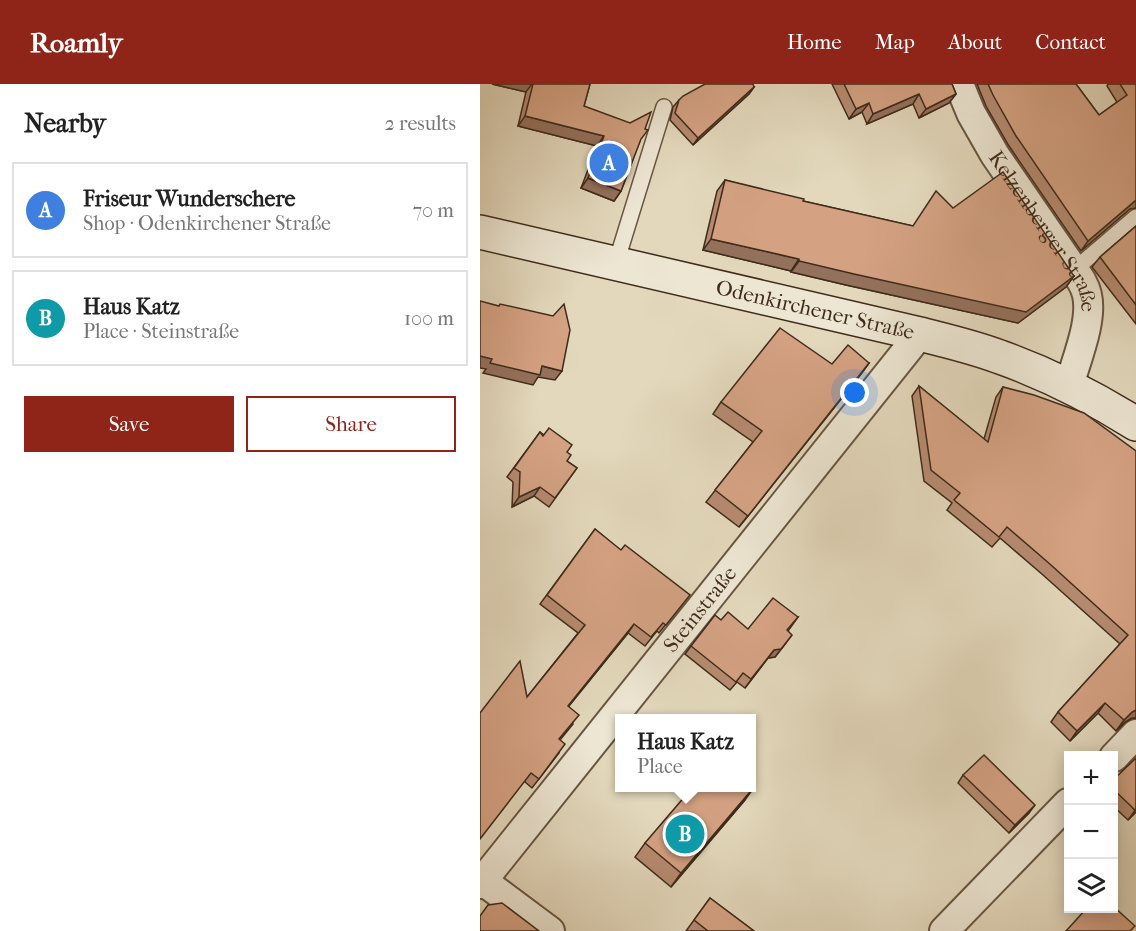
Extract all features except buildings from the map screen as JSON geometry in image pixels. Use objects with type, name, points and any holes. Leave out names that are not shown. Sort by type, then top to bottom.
[{"type":"main road","name":"Odenkirchener Straße","points":[[480,232],[920,334],[999,357],[1047,375],[1136,424]]},
{"type":"street","name":"Kelzenberger Straße","points":[[959,84],[971,114],[995,155],[1084,287],[1088,301],[1087,323],[1069,386]]},
{"type":"street","name":"Steinstraße","points":[[616,714],[920,334]]},
{"type":"street","name":"Steinstraße","points":[[481,882],[615,715]]},
{"type":"street","points":[[1118,752],[1136,734]]},
{"type":"street","points":[[944,931],[1066,805]]},
{"type":"street","points":[[481,882],[550,931]]},
{"type":"lane","points":[[616,263],[664,108]]},
{"type":"lane","points":[[1074,270],[1136,217]]},
{"type":"place","name":"Friseur Wunderschere","points":[[609,163]]},
{"type":"place","name":"Haus Katz","points":[[685,834]]}]
